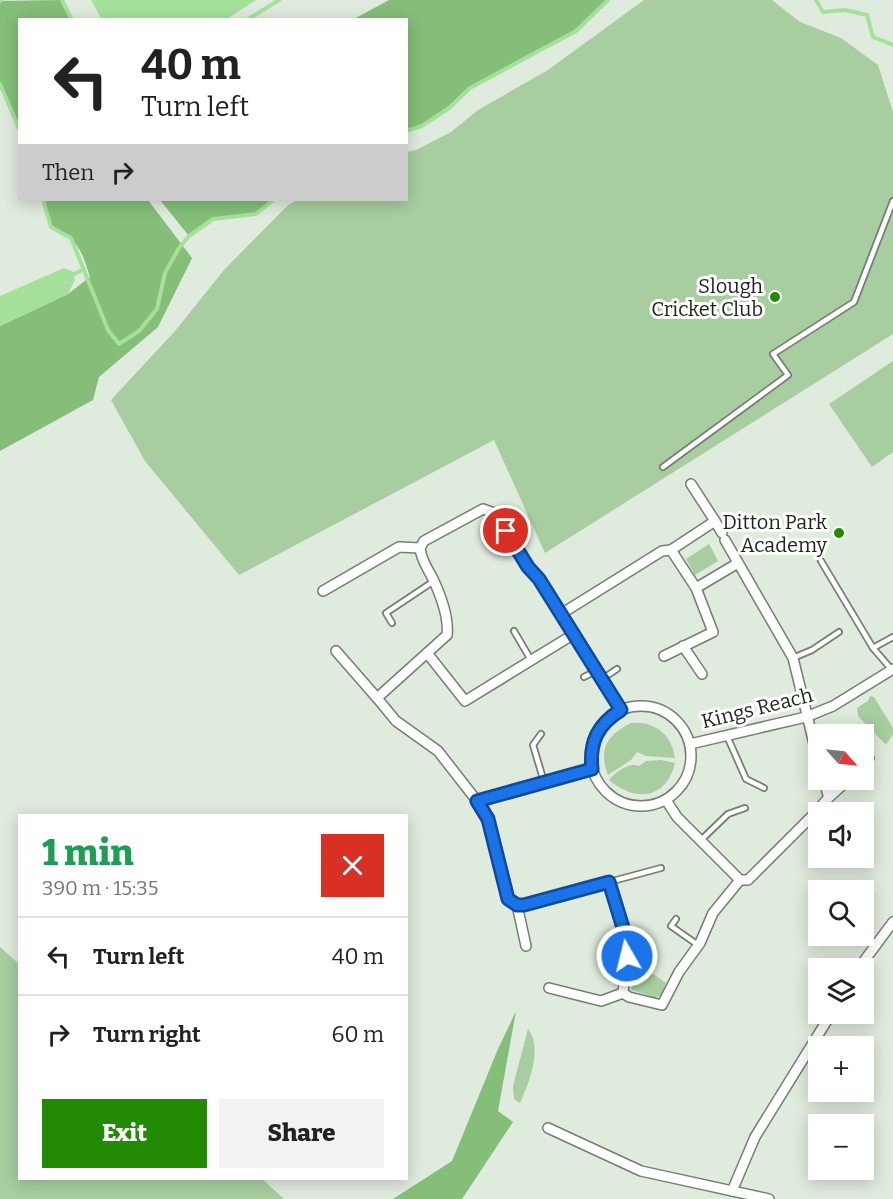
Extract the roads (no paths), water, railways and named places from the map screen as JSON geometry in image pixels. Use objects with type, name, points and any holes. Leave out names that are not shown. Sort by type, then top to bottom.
[{"type":"street","points":[[691,484],[724,536],[793,658],[808,724]]},
{"type":"street","points":[[377,698],[447,635],[448,626],[434,581],[420,555],[420,548],[424,541],[483,509],[494,513],[528,567],[539,579],[621,710]]},
{"type":"street","points":[[561,614],[662,551],[671,550],[715,521]]},
{"type":"street","points":[[323,591],[399,547],[420,548]]},
{"type":"street","points":[[664,656],[713,632],[696,588],[671,550]]},
{"type":"street","points":[[696,588],[738,563]]},
{"type":"street","points":[[427,653],[465,701],[574,634]]},
{"type":"street","points":[[683,646],[702,674]]},
{"type":"street","points":[[336,651],[396,721],[438,751],[477,801],[488,819],[508,899],[517,905],[524,905],[609,882],[628,944],[623,993]]},
{"type":"street","name":"Kings Reach","points":[[690,744],[806,717],[833,706],[893,669]]},
{"type":"street","points":[[638,706],[656,708],[671,715],[683,728],[690,744],[691,762],[685,781],[677,792],[652,806],[637,807],[622,803],[610,796],[599,785],[592,769],[591,755],[596,734],[609,717],[621,710],[638,706]]},
{"type":"street","points":[[477,801],[592,769]]},
{"type":"street","points":[[827,790],[828,795]]},
{"type":"street","points":[[666,800],[677,818],[700,841],[740,880],[748,880],[819,808],[828,795],[838,790]]},
{"type":"street","points":[[623,993],[629,997],[662,1005],[679,972],[698,945],[713,913],[740,880]]},
{"type":"street","points":[[517,905],[526,946]]},
{"type":"street","points":[[866,958],[893,922]]},
{"type":"street","points":[[549,988],[601,1001],[623,993]]},
{"type":"street","points":[[732,1191],[755,1137],[825,1024]]},
{"type":"street","points":[[548,1128],[641,1171],[769,1199]]},
{"type":"lane","points":[[663,467],[788,375],[773,354],[854,302],[893,201]]},
{"type":"lane","points":[[821,561],[873,648],[893,669]]},
{"type":"lane","points":[[392,623],[386,614],[434,581]]},
{"type":"lane","points":[[514,631],[531,660]]},
{"type":"lane","points":[[793,658],[812,650],[839,632]]},
{"type":"lane","points":[[873,648],[893,637]]},
{"type":"lane","points":[[584,677],[617,669]]},
{"type":"lane","points":[[541,734],[533,745],[544,782]]},
{"type":"lane","points":[[728,736],[746,778],[764,788]]},
{"type":"lane","points":[[700,841],[728,814],[745,808]]},
{"type":"lane","points":[[609,882],[661,868]]},
{"type":"lane","points":[[676,919],[672,926],[698,945]]},
{"type":"waterway","points":[[62,0],[71,18]]},
{"type":"waterway","points":[[250,18],[279,0]]},
{"type":"waterway","points":[[408,130],[422,126],[449,108],[470,88],[576,31],[608,0]]},
{"type":"waterway","points":[[816,0],[823,12],[845,10],[867,15],[873,37],[893,45]]},
{"type":"waterway","points":[[0,84],[18,126]]},
{"type":"waterway","points":[[43,201],[51,227],[71,238],[108,330],[119,344],[139,331],[157,309],[165,273],[179,248],[189,236],[213,219],[256,214],[272,201]]},
{"type":"waterway","points":[[68,277],[84,269]]},
{"type":"place","name":"Slough Cricket Club","points":[[775,297]]},
{"type":"place","name":"Ditton Park Academy","points":[[839,533]]}]
